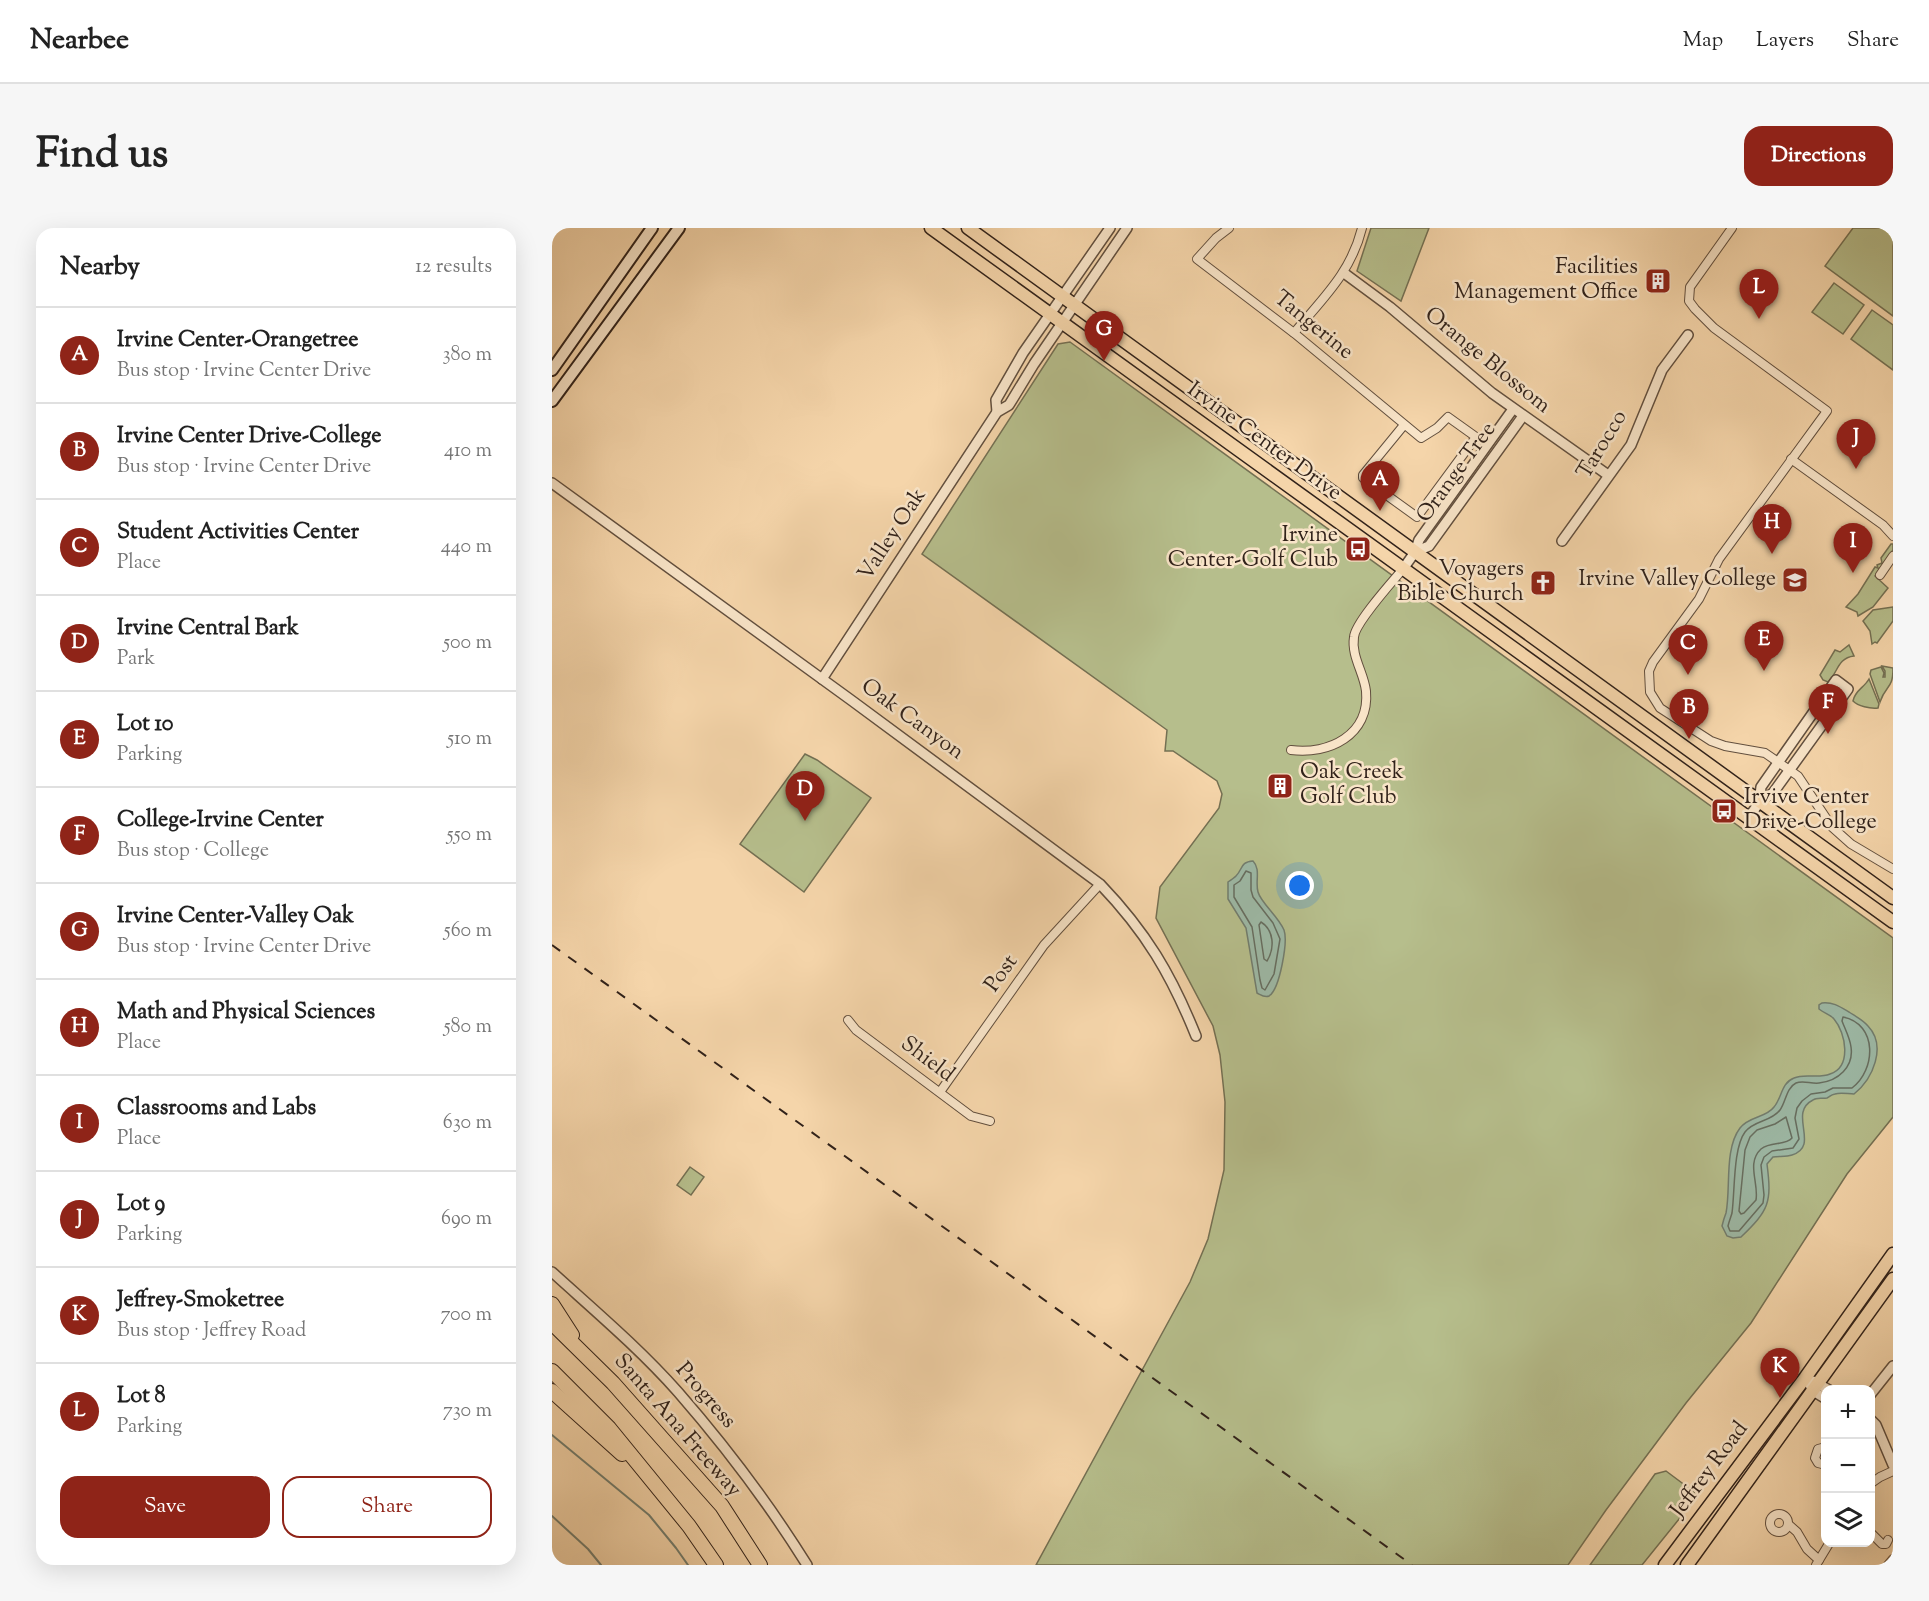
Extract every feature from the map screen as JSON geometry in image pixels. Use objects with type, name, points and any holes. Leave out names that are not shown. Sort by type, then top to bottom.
[{"type":"highway","points":[[552,1304],[582,1353]]},
{"type":"highway","name":"Santa Ana Freeway","points":[[552,1323],[613,1383],[722,1506],[760,1565]]},
{"type":"highway","points":[[552,1371],[609,1428],[689,1526],[716,1565]]},
{"type":"highway","points":[[552,1391],[660,1489]]},
{"type":"main road","points":[[552,370],[652,228]]},
{"type":"main road","points":[[552,401],[679,228]]},
{"type":"main road","name":"Irvine Center Drive","points":[[931,228],[1893,922]]},
{"type":"main road","name":"Irvine Center Drive","points":[[968,228],[1893,898]]},
{"type":"main road","name":"Jeffrey Road","points":[[1665,1565],[1805,1378],[1893,1254]]},
{"type":"main road","name":"Jeffrey Road","points":[[1687,1565],[1820,1388],[1893,1279]]},
{"type":"street","name":"Valley Oak","points":[[997,412],[996,400],[1023,352],[1110,228]]},
{"type":"street","name":"Valley Oak","points":[[822,679],[997,412],[1009,405],[1073,305],[1127,228]]},
{"type":"street","name":"Tangerine","points":[[1229,228],[1216,238],[1197,259],[1294,333],[1421,438],[1437,429],[1448,417],[1476,436],[1417,517],[1363,478],[1363,475],[1404,424]]},
{"type":"street","points":[[1294,333],[1344,273],[1357,247],[1362,228]]},
{"type":"street","points":[[1732,228],[1690,287],[1689,301],[1714,328],[1827,411],[1719,559],[1699,599],[1659,654],[1649,671],[1650,692],[1654,701],[1667,714],[1711,741],[1733,748],[1765,753],[1778,762],[1804,783],[1832,827],[1851,844],[1893,869]]},
{"type":"street","name":"Orange Blossom","points":[[1344,273],[1390,307],[1513,409],[1608,476]]},
{"type":"street","name":"Tarocco","points":[[1562,541],[1631,446],[1662,370],[1689,335]]},
{"type":"street","name":"Orange Tree","points":[[1415,552],[1419,540],[1513,409]]},
{"type":"street","name":"Orange Tree","points":[[1415,552],[1429,546],[1523,416]]},
{"type":"street","points":[[1791,459],[1883,525],[1893,536]]},
{"type":"street","name":"Oak Canyon","points":[[552,483],[1100,884],[1126,911],[1147,939],[1178,993],[1196,1036]]},
{"type":"street","points":[[1291,750],[1305,752],[1324,749],[1348,738],[1359,723],[1366,705],[1366,689],[1358,667],[1354,635],[1360,623],[1415,552]]},
{"type":"street","points":[[1880,575],[1893,556]]},
{"type":"street","points":[[1749,817],[1759,803],[1773,793],[1848,689],[1836,680],[1761,786],[1759,803]]},
{"type":"street","name":"Post","points":[[940,1092],[1044,945],[1100,884]]},
{"type":"street","name":"Shield","points":[[848,1020],[856,1030],[971,1116],[990,1120]]},
{"type":"street","name":"Progress","points":[[552,1272],[643,1356],[677,1391],[739,1466],[778,1519],[807,1565]]},
{"type":"street","points":[[1875,1389],[1893,1366]]},
{"type":"street","points":[[1805,1378],[1820,1388]]},
{"type":"street","points":[[1875,1424],[1893,1465]]},
{"type":"street","points":[[1875,1432],[1880,1435]]},
{"type":"street","points":[[1821,1448],[1815,1455],[1818,1463],[1821,1464]]},
{"type":"street","points":[[1875,1480],[1893,1471]]},
{"type":"street","points":[[1788,1524],[1797,1532],[1806,1549],[1817,1562],[1827,1547]]},
{"type":"street","points":[[1875,1537],[1882,1544],[1886,1544],[1888,1540]]},
{"type":"street","points":[[1888,1565],[1893,1559]]},
{"type":"green space","points":[[1371,228],[1429,228],[1401,301],[1357,271]]},
{"type":"green space","points":[[1853,228],[1893,228],[1893,316],[1825,266]]},
{"type":"green space","points":[[1834,283],[1864,305],[1843,334],[1812,312]]},
{"type":"green space","points":[[1872,310],[1893,325],[1893,370],[1851,339]]},
{"type":"green space","points":[[1070,342],[1893,938],[1893,1117],[1847,1174],[1751,1323],[1686,1403],[1568,1565],[1036,1565],[1190,1282],[1208,1239],[1224,1170],[1225,1102],[1220,1055],[1213,1026],[1156,918],[1160,887],[1219,808],[1222,794],[1217,781],[1173,751],[1165,751],[1167,730],[922,554],[1058,344]]},
{"type":"green space","points":[[1893,544],[1893,550],[1875,576],[1888,588],[1873,607],[1858,616],[1857,612],[1846,607],[1858,594],[1875,567],[1878,568],[1877,565],[1882,563],[1881,558]]},
{"type":"green space","points":[[1893,607],[1893,621],[1877,643],[1872,644],[1870,631],[1863,621],[1873,610]]},
{"type":"green space","points":[[1849,645],[1854,656],[1848,657],[1841,663],[1828,682],[1823,680],[1820,675],[1835,650],[1840,652]]},
{"type":"green space","points":[[1882,666],[1893,668],[1893,675],[1880,702],[1870,674],[1871,670],[1881,667],[1883,677],[1885,677],[1885,671]]},
{"type":"green space","points":[[1869,679],[1879,704],[1878,708],[1864,707],[1853,701]]},
{"type":"green space","points":[[805,754],[871,798],[804,892],[740,844]]},
{"type":"green space","points":[[690,1167],[704,1177],[691,1195],[677,1185]]},
{"type":"green space","points":[[1666,1471],[1694,1492],[1696,1498],[1642,1565],[1590,1565],[1655,1474]]},
{"type":"water","points":[[1253,861],[1257,868],[1257,888],[1260,896],[1281,925],[1285,936],[1280,975],[1273,992],[1268,997],[1257,993],[1246,928],[1228,899],[1228,882],[1236,876],[1244,864]]},
{"type":"water","points":[[1822,1003],[1839,1006],[1859,1018],[1874,1034],[1877,1052],[1872,1071],[1861,1088],[1854,1094],[1837,1093],[1827,1098],[1813,1100],[1806,1106],[1803,1113],[1805,1137],[1800,1151],[1790,1156],[1773,1157],[1767,1164],[1769,1188],[1763,1212],[1741,1237],[1727,1236],[1722,1226],[1726,1213],[1730,1158],[1735,1137],[1740,1128],[1748,1121],[1771,1111],[1790,1080],[1803,1076],[1830,1074],[1842,1064],[1845,1049],[1842,1033],[1833,1018],[1819,1009]]},
{"type":"waterway","points":[[552,1435],[649,1515],[688,1565]]},
{"type":"waterway","points":[[552,1516],[588,1549],[601,1565]]},
{"type":"railway","points":[[552,945],[1412,1565]]},
{"type":"place","name":"Facilities Management Office","points":[[1658,281]]},
{"type":"place","name":"Lot 8","points":[[1759,319]]},
{"type":"place","name":"Irvine Center-Valley Oak","points":[[1104,361]]},
{"type":"place","name":"Lot 9","points":[[1856,469]]},
{"type":"place","name":"Irvine Center-Orangetree","points":[[1380,511]]},
{"type":"place","name":"Irvine Center-Golf Club","points":[[1358,549]]},
{"type":"place","name":"Math and Physical Sciences","points":[[1772,554]]},
{"type":"place","name":"Classrooms and Labs","points":[[1853,573]]},
{"type":"place","name":"Irvine Valley College","points":[[1795,580]]},
{"type":"place","name":"Voyagers Bible Church","points":[[1543,583]]},
{"type":"place","name":"Lot 10","points":[[1764,671]]},
{"type":"place","name":"Student Activities Center","points":[[1688,675]]},
{"type":"place","name":"College-Irvine Center","points":[[1828,734]]},
{"type":"place","name":"Irvine Center Drive-College","points":[[1689,739]]},
{"type":"place","name":"Oak Creek Golf Club","points":[[1280,786]]},
{"type":"place","name":"Irvive Center Drive-College","points":[[1724,811]]},
{"type":"place","name":"Irvine Central Bark","points":[[805,821]]},
{"type":"place","name":"Jeffrey-Smoketree","points":[[1780,1398]]}]
